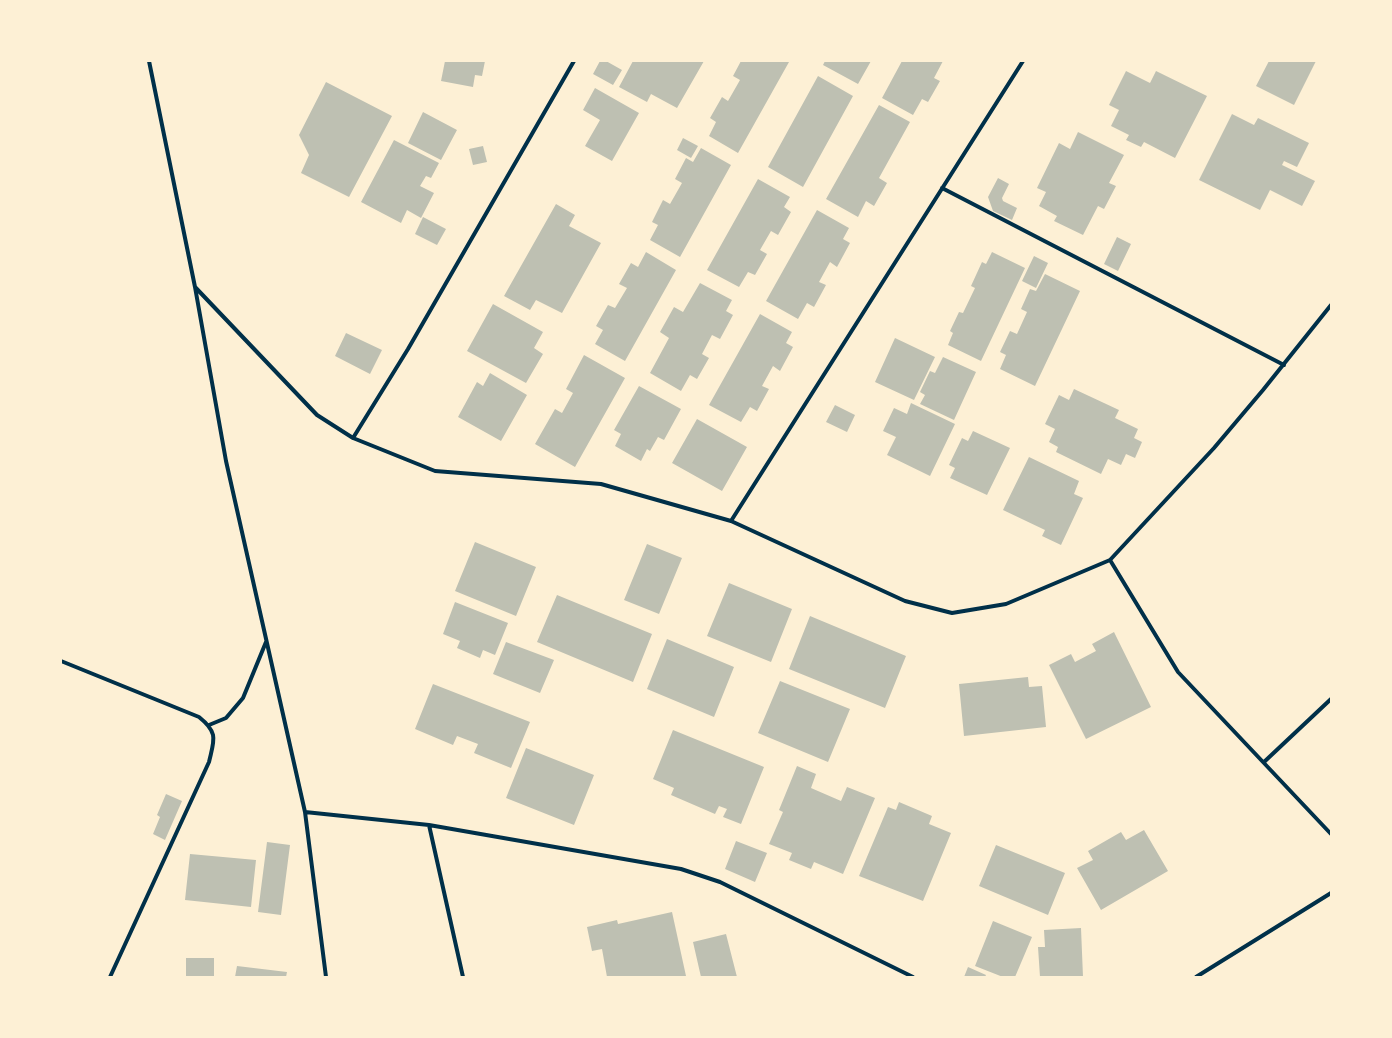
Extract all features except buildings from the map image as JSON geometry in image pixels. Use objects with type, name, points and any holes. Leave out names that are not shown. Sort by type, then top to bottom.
[{"type":"street","points":[[149,61],[194,287],[226,461],[305,812],[326,977]]},
{"type":"street","points":[[354,438],[408,349],[574,61]]},
{"type":"street","points":[[731,521],[1023,61]]},
{"type":"street","points":[[942,188],[1284,365]]},
{"type":"street","points":[[194,287],[317,414],[354,438],[435,471],[601,484],[731,521],[905,601],[952,613],[1006,604],[1110,560],[1214,448],[1284,365],[1331,305]]},
{"type":"street","points":[[1110,560],[1178,672],[1331,834]]},
{"type":"street","points":[[209,725],[226,718],[243,698],[266,642]]},
{"type":"street","points":[[61,661],[199,717],[209,725],[215,738],[209,762],[110,977]]},
{"type":"street","points":[[1264,762],[1331,699]]},
{"type":"street","points":[[305,812],[429,825],[682,869],[720,882],[913,977]]},
{"type":"street","points":[[429,825],[463,977]]},
{"type":"street","points":[[1196,977],[1331,893]]}]
